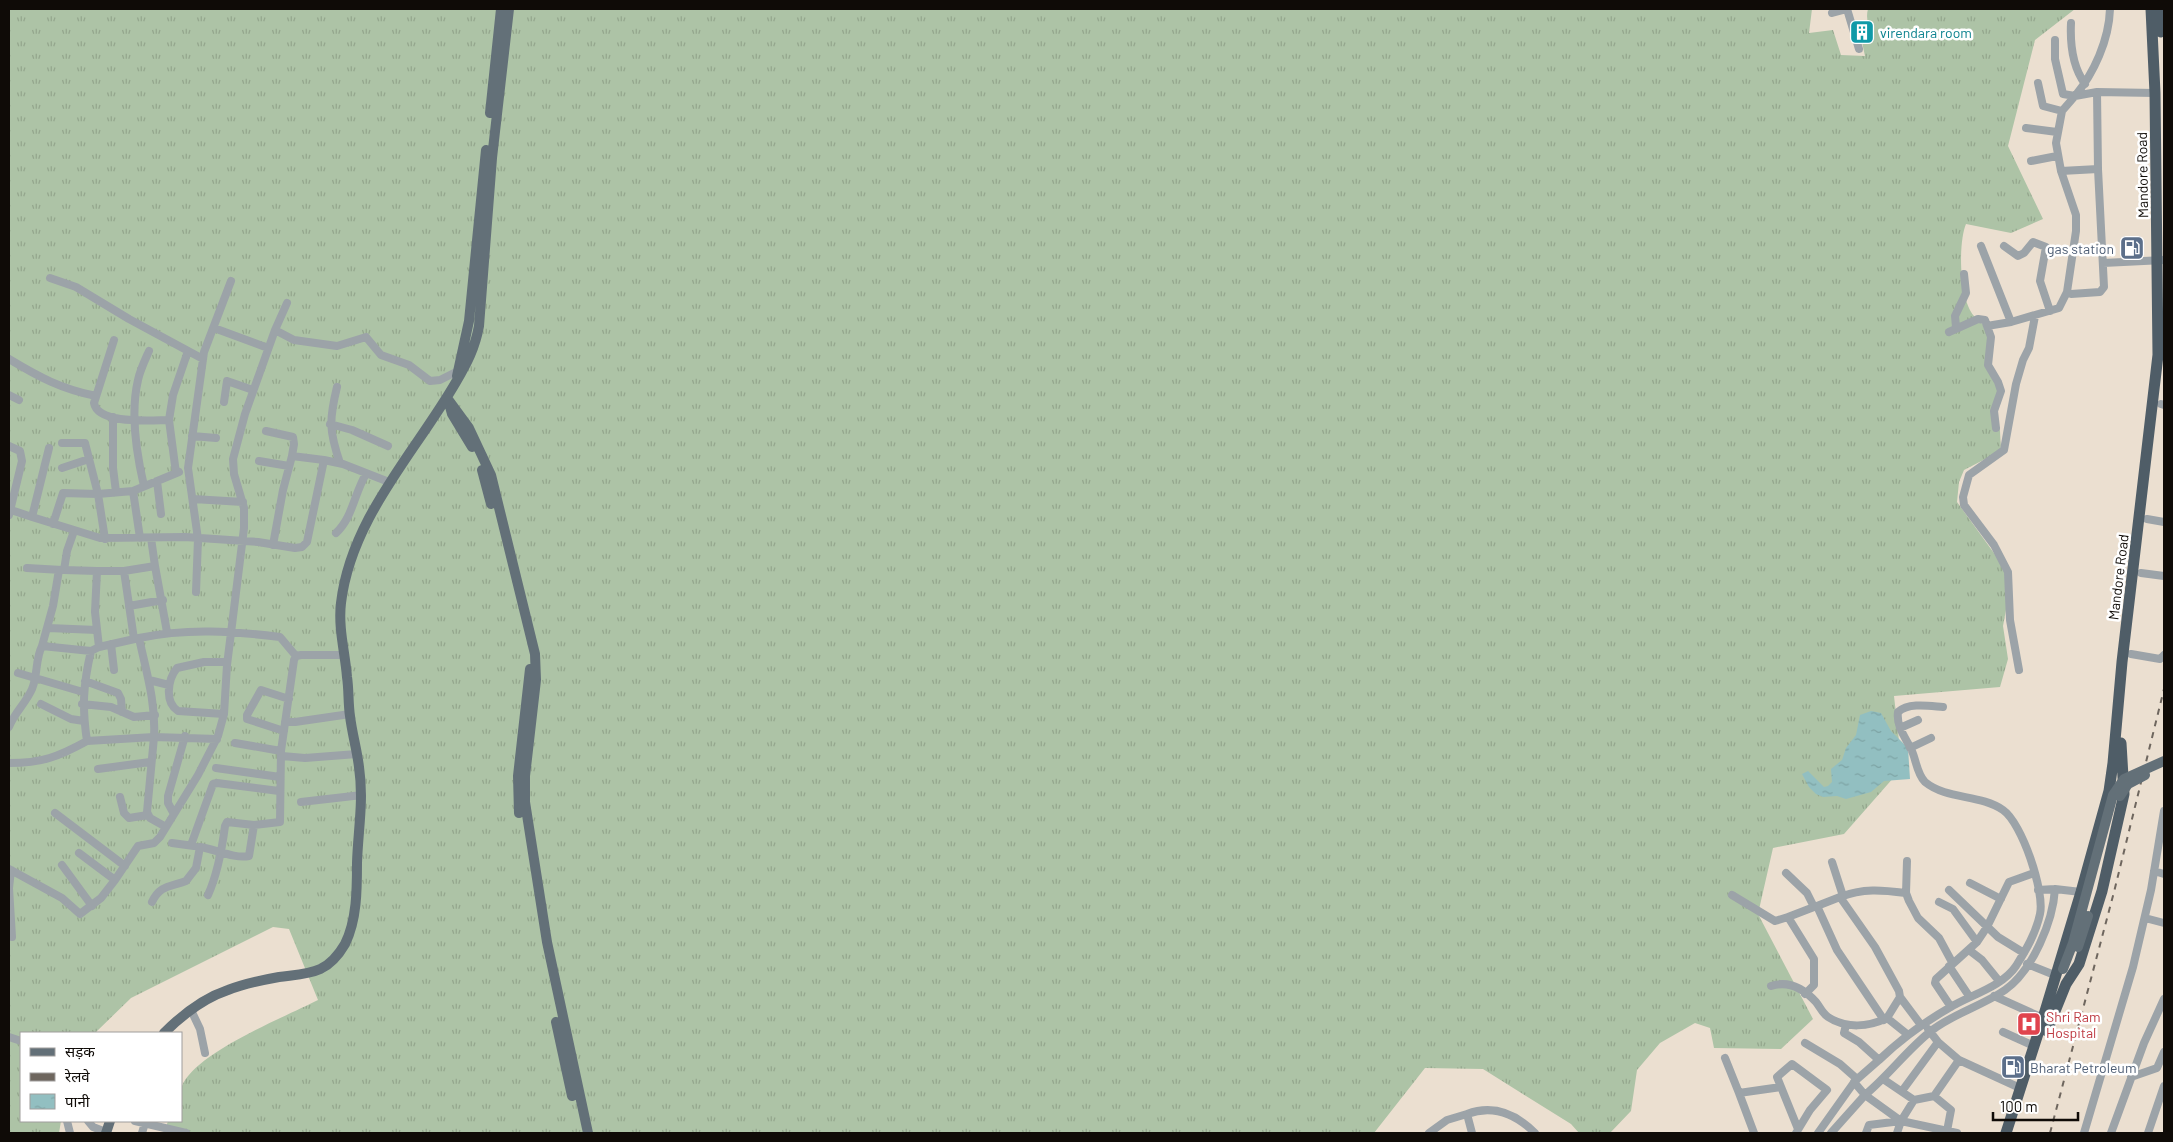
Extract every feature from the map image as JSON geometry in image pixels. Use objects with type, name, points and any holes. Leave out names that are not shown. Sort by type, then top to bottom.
[{"type":"highway","name":"Mandore Road","points":[[2006,1133],[2034,1046],[2063,973],[2081,892],[2108,791],[2113,763],[2122,662],[2156,376],[2161,260],[2151,9]]},
{"type":"highway","name":"Mandore Road","points":[[2159,9],[2163,34],[2164,191]]},
{"type":"highway","name":"Mandore Road","points":[[2013,1133],[2049,1024],[2066,984],[2073,976],[2086,947],[2102,891],[2124,794],[2121,740],[2147,519],[2163,404],[2164,362]]},
{"type":"main road","points":[[456,382],[470,313],[501,9]]},
{"type":"main road","points":[[165,1032],[191,1010],[227,990],[318,971],[338,954],[345,943],[355,907],[362,795],[350,714],[341,606],[349,562],[365,526],[389,482],[447,398],[473,352],[479,326],[492,158],[509,9]]},
{"type":"main road","points":[[447,398],[452,414],[470,443],[484,476],[529,656],[529,680],[518,776],[518,803],[540,942],[581,1133]]},
{"type":"main road","points":[[447,398],[458,409],[469,428],[491,475],[534,647],[536,680],[525,776],[525,802],[547,942],[588,1133]]},
{"type":"main road","points":[[2066,984],[2063,973],[2073,943],[2113,795],[2124,779],[2164,760]]},
{"type":"main road","points":[[2063,973],[2082,935],[2119,798],[2128,784],[2164,767]]},
{"type":"street","points":[[1832,13],[1847,9],[1859,49]]},
{"type":"street","points":[[1987,326],[2035,316],[2059,308],[2067,292],[2076,215],[2057,156],[2057,132],[2062,111],[2085,84],[2095,67],[2108,26],[2110,9]]},
{"type":"street","points":[[2071,23],[2070,46],[2079,76],[2085,84]]},
{"type":"street","points":[[2055,40],[2055,58],[2063,94],[2075,96],[2097,92],[2155,93]]},
{"type":"street","points":[[2038,83],[2044,107],[2062,111]]},
{"type":"street","points":[[2067,292],[2071,294],[2100,292],[2104,287],[2098,169],[2097,92]]},
{"type":"street","points":[[2026,128],[2057,132]]},
{"type":"street","points":[[2031,161],[2057,156]]},
{"type":"street","points":[[2061,170],[2098,169]]},
{"type":"street","points":[[2004,246],[2018,256],[2024,253],[2033,242],[2046,247],[2040,281],[2050,311]]},
{"type":"street","points":[[1981,246],[2010,322]]},
{"type":"street","points":[[2103,263],[2161,260]]},
{"type":"street","points":[[1956,327],[1955,316],[1966,294],[1964,274]]},
{"type":"street","points":[[50,278],[76,287],[203,359]]},
{"type":"street","points":[[196,592],[198,539],[188,468],[203,359],[231,280]]},
{"type":"street","points":[[12,936],[9,888],[10,870],[62,898],[80,914],[101,898],[138,846],[154,843],[198,775],[216,739],[224,714],[227,662],[243,542],[243,502],[234,474],[233,458],[253,390],[287,303]]},
{"type":"street","points":[[2020,670],[2010,620],[2008,572],[1994,545],[1967,512],[1963,497],[1969,475],[2004,450],[2016,384],[2023,360],[2030,348],[2035,316]]},
{"type":"street","points":[[1949,332],[1956,327],[1978,319],[1985,320],[1991,337],[1988,365],[1998,382],[2000,391],[2000,400],[1994,411],[1996,428]]},
{"type":"street","points":[[214,328],[268,348]]},
{"type":"street","points":[[275,330],[301,342],[337,346],[366,337],[381,355],[409,365],[430,382],[440,380],[458,371]]},
{"type":"street","points":[[114,340],[94,404],[98,412],[135,421],[169,420]]},
{"type":"street","points":[[144,486],[139,466],[135,421],[138,379],[149,350]]},
{"type":"street","points":[[176,473],[169,420],[174,395],[188,351]]},
{"type":"street","points":[[9,359],[49,382],[72,391],[96,396]]},
{"type":"street","points":[[224,402],[227,381],[253,390]]},
{"type":"street","points":[[336,387],[330,424],[332,440],[340,463]]},
{"type":"street","points":[[9,395],[19,400]]},
{"type":"street","points":[[113,417],[113,468],[116,492]]},
{"type":"street","points":[[330,424],[352,430],[388,446]]},
{"type":"street","points":[[266,431],[293,437],[294,444],[273,545]]},
{"type":"street","points":[[192,436],[216,438]]},
{"type":"street","points":[[62,443],[84,442],[98,494],[105,538]]},
{"type":"street","points":[[9,446],[20,451],[22,461],[10,512],[105,538],[198,539],[295,548],[302,547],[307,542],[324,460]]},
{"type":"street","points":[[32,517],[49,448]]},
{"type":"street","points":[[292,456],[340,463],[389,482]]},
{"type":"street","points":[[62,468],[88,459]]},
{"type":"street","points":[[259,462],[289,466]]},
{"type":"street","points":[[53,524],[63,494],[98,494],[132,491],[188,468]]},
{"type":"street","points":[[336,533],[348,520],[356,490],[366,474]]},
{"type":"street","points":[[157,481],[161,514]]},
{"type":"street","points":[[132,491],[140,538]]},
{"type":"street","points":[[193,499],[243,502]]},
{"type":"street","points":[[2147,519],[2164,522]]},
{"type":"street","points":[[9,727],[32,690],[36,678],[37,659],[48,628],[67,551],[74,531]]},
{"type":"street","points":[[151,538],[167,632]]},
{"type":"street","points":[[27,568],[124,571],[156,566]]},
{"type":"street","points":[[97,571],[95,612],[99,647]]},
{"type":"street","points":[[124,571],[129,606],[149,680],[155,715],[150,762],[148,815]]},
{"type":"street","points":[[2141,573],[2164,576]]},
{"type":"street","points":[[129,606],[163,600]]},
{"type":"street","points":[[48,628],[97,630]]},
{"type":"street","points":[[42,646],[91,652],[99,647],[167,632],[231,631],[280,637],[296,656],[281,754],[280,822],[254,825],[227,822],[214,882],[208,895]]},
{"type":"street","points":[[111,644],[114,670]]},
{"type":"street","points":[[87,741],[82,704],[91,652]]},
{"type":"street","points":[[2131,654],[2160,659],[2164,655]]},
{"type":"street","points":[[296,656],[344,655]]},
{"type":"street","points":[[224,714],[178,711],[171,703],[169,685],[177,668],[204,662],[227,662]]},
{"type":"street","points":[[18,672],[83,692]]},
{"type":"street","points":[[149,680],[169,685]]},
{"type":"street","points":[[85,681],[118,693],[122,699],[122,712]]},
{"type":"street","points":[[284,731],[251,721],[247,719],[247,715],[261,690],[289,699]]},
{"type":"street","points":[[41,704],[71,719],[84,721]]},
{"type":"street","points":[[82,704],[111,707],[134,717],[155,715]]},
{"type":"street","points":[[1818,1133],[1856,1081],[1907,1034],[1969,996],[2000,981],[2013,969],[2024,953],[2040,914],[2041,902],[2034,873],[2018,828],[2005,811],[1978,799],[1959,797],[1925,782],[1917,768],[1897,718],[1900,710],[1917,706],[1943,707]]},
{"type":"street","points":[[285,722],[350,714]]},
{"type":"street","points":[[1900,728],[1918,720]]},
{"type":"street","points":[[9,763],[27,763],[56,758],[87,741],[185,736],[216,739]]},
{"type":"street","points":[[174,814],[168,803],[168,796],[185,736]]},
{"type":"street","points":[[1910,748],[1932,738]]},
{"type":"street","points":[[235,743],[304,758],[357,754]]},
{"type":"street","points":[[98,769],[150,762]]},
{"type":"street","points":[[216,768],[280,777]]},
{"type":"street","points":[[191,845],[213,784],[279,791]]},
{"type":"street","points":[[301,802],[362,795]]},
{"type":"street","points":[[120,797],[124,813],[129,818],[148,815],[166,827]]},
{"type":"street","points":[[2084,1133],[2133,967],[2154,871],[2161,850],[2164,811]]},
{"type":"street","points":[[55,813],[125,866]]},
{"type":"street","points":[[172,843],[248,856],[254,825]]},
{"type":"street","points":[[152,902],[156,894],[166,886],[186,881],[196,868],[200,847]]},
{"type":"street","points":[[79,853],[114,880]]},
{"type":"street","points":[[1907,861],[1906,893],[1914,912],[1939,938],[1950,964],[1969,996]]},
{"type":"street","points":[[1832,862],[1842,897],[1875,946],[1900,997],[1922,1024],[1938,1042],[1959,1060],[2020,1088]]},
{"type":"street","points":[[62,865],[92,906]]},
{"type":"street","points":[[2154,871],[2164,874]]},
{"type":"street","points":[[1786,873],[1807,893],[1816,906],[1837,950],[1886,1018],[1907,1034]]},
{"type":"street","points":[[1950,1007],[1935,983],[1936,979],[1950,964],[1977,942],[1987,927],[2009,882],[2034,873]]},
{"type":"street","points":[[1970,883],[2001,898]]},
{"type":"street","points":[[1732,895],[1775,921],[1842,897],[1874,889],[1906,893]]},
{"type":"street","points":[[1831,1133],[1902,1057],[1930,1032],[1947,1020],[2006,989],[2027,964],[2049,923],[2055,889]]},
{"type":"street","points":[[2038,890],[2055,889],[2081,892]]},
{"type":"street","points":[[1949,890],[1987,927],[2024,953]]},
{"type":"street","points":[[1940,902],[1953,909],[1977,942]]},
{"type":"street","points":[[1788,917],[1814,959],[1814,985],[1805,994]]},
{"type":"street","points":[[2145,918],[2164,923]]},
{"type":"street","points":[[1969,950],[1982,960],[2000,981]]},
{"type":"street","points":[[2027,964],[2063,973]]},
{"type":"street","points":[[1771,986],[1782,984],[1800,988],[1817,1003],[1827,1016],[1846,1025],[1862,1026],[1886,1018],[1900,997]]},
{"type":"street","points":[[1994,996],[2044,1018]]},
{"type":"street","points":[[2111,1133],[2131,1077],[2164,999]]},
{"type":"street","points":[[191,1010],[200,1029],[205,1053]]},
{"type":"street","points":[[1846,1025],[1844,1033],[1859,1042],[1879,1060]]},
{"type":"street","points":[[2003,1032],[2034,1046]]},
{"type":"street","points":[[1902,1091],[1938,1042]]},
{"type":"street","points":[[1805,1043],[1840,1064],[1856,1081],[1865,1095],[1900,1121]]},
{"type":"street","points":[[2131,1077],[2157,1068],[2164,1052]]},
{"type":"street","points":[[1725,1058],[1754,1133]]},
{"type":"street","points":[[1897,1133],[1900,1121],[1914,1100],[1934,1096],[1959,1060]]},
{"type":"street","points":[[1797,1131],[1777,1075],[1792,1064],[1840,1102]]},
{"type":"street","points":[[1883,1079],[1914,1100]]},
{"type":"street","points":[[1739,1093],[1781,1087]]},
{"type":"street","points":[[2148,1133],[2164,1089]]},
{"type":"street","points":[[1797,1131],[1827,1090]]},
{"type":"street","points":[[1934,1096],[1952,1110],[1947,1131]]},
{"type":"street","points":[[1429,1133],[1448,1120],[1481,1110],[1504,1112],[1516,1117],[1535,1133]]},
{"type":"street","points":[[1467,1114],[1472,1133]]},
{"type":"street","points":[[1866,1133],[1869,1125],[1900,1121],[1957,1133]]},
{"type":"street","points":[[89,1122],[93,1127],[106,1133]]},
{"type":"street","points":[[140,1122],[159,1123],[186,1133]]},
{"type":"street","points":[[142,1133],[145,1123]]},
{"type":"green space","points":[[9,9],[1812,9],[1809,33],[1833,30],[1841,55],[1865,56],[1862,42],[1870,40],[1867,17],[1868,9],[2075,9],[2035,40],[2008,146],[2043,219],[2011,233],[1966,224],[1963,233],[1961,271],[1965,297],[1974,316],[1989,329],[1990,372],[2003,394],[1996,416],[2000,431],[2001,451],[1964,470],[1959,482],[1957,502],[2004,567],[2008,599],[2003,626],[2008,659],[2000,687],[1894,696],[1902,768],[1844,834],[1773,848],[1758,914],[1813,1019],[1781,1049],[1714,1048],[1710,1028],[1695,1023],[1660,1043],[1637,1070],[1631,1111],[1610,1133],[1579,1133],[1571,1124],[1483,1069],[1425,1068],[1374,1133],[164,1133],[168,1122],[182,1122],[182,1086],[191,1073],[222,1048],[318,1000],[289,929],[273,927],[131,998],[96,1032],[20,1032],[20,1122],[61,1122],[59,1133],[9,1133]]},
{"type":"water","points":[[1871,711],[1881,713],[1891,731],[1908,748],[1910,779],[1884,781],[1871,792],[1846,799],[1837,796],[1823,797],[1816,794],[1809,787],[1802,774],[1808,771],[1824,787],[1828,786],[1832,782],[1831,769],[1842,760],[1846,748],[1856,735],[1860,715]]},
{"type":"railway","points":[[2050,1133],[2114,892],[2164,689]]},
{"type":"place","name":"virendara room","points":[[1862,32]]},
{"type":"place","name":"gas station","points":[[2132,248]]},
{"type":"place","name":"Shri Ram Hospital","points":[[2029,1024]]},
{"type":"place","name":"Bharat Petroleum","points":[[2013,1067]]}]
